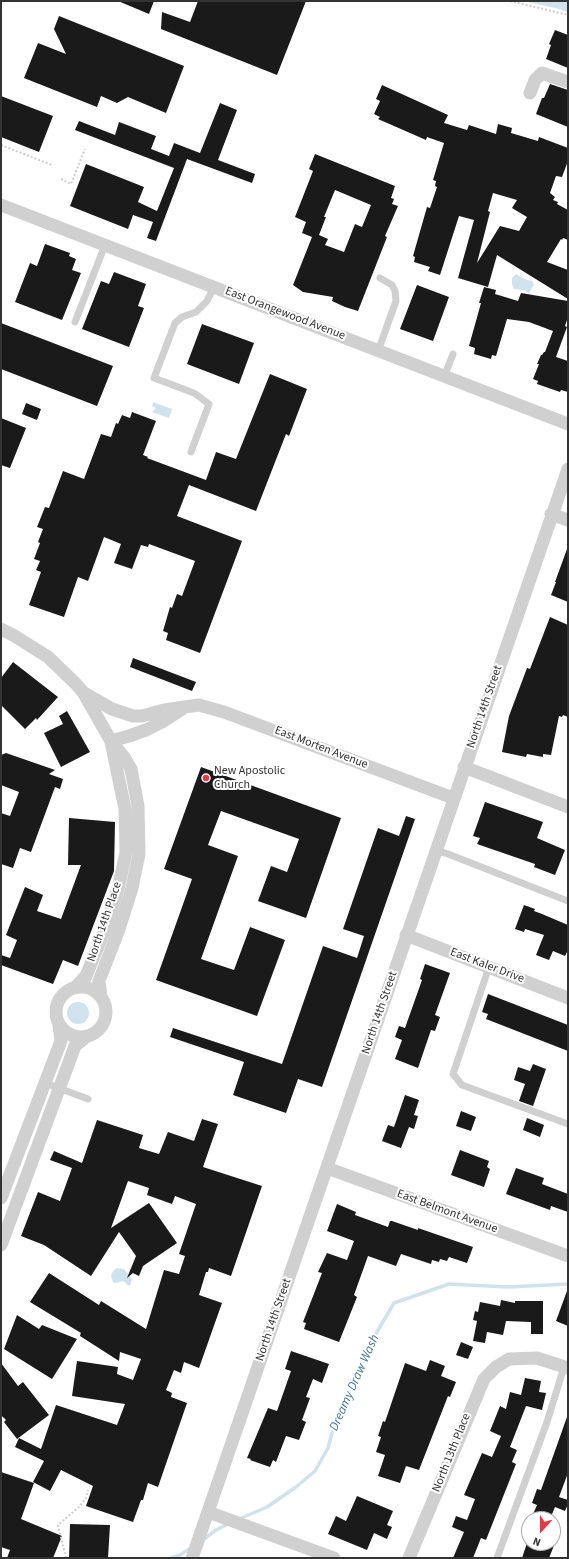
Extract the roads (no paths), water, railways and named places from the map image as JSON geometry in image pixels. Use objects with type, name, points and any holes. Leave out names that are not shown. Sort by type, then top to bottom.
[{"type":"street","points":[[530,93],[535,80],[542,73],[568,82]]},
{"type":"street","name":"East Orangewood Avenue","points":[[1,204],[568,424]]},
{"type":"street","name":"North 14th Street","points":[[192,1558],[551,514],[568,469]]},
{"type":"street","points":[[551,514],[568,520]]},
{"type":"street","name":"East Morten Avenue","points":[[1,629],[48,657],[65,672],[83,692],[111,741]]},
{"type":"street","name":"East Morten Avenue","points":[[83,692],[112,709],[134,716],[142,716],[164,710],[199,705],[224,712],[454,798]]},
{"type":"street","points":[[111,741],[146,730],[187,706]]},
{"type":"street","name":"North 14th Place","points":[[1,1198],[61,1041],[59,1025],[56,1018],[57,1004],[60,997],[66,992],[75,988],[86,976],[106,927],[119,885],[126,852],[125,809],[111,741]]},
{"type":"street","name":"North 14th Place","points":[[1,1246],[76,1046],[86,1037],[98,1030],[105,1018],[106,1011],[101,997],[98,981],[118,932],[132,888],[139,854],[138,806],[131,769],[124,757],[111,741]]},
{"type":"street","points":[[464,767],[568,807]]},
{"type":"street","name":"East Kaler Drive","points":[[406,935],[568,998]]},
{"type":"street","points":[[75,988],[90,989],[101,997]]},
{"type":"street","points":[[59,1025],[64,1031],[71,1035],[86,1037]]},
{"type":"street","name":"East Belmont Avenue","points":[[327,1168],[568,1256]]},
{"type":"street","name":"North 13th Place","points":[[409,1558],[484,1379],[496,1367],[509,1359],[537,1358],[566,1367]]},
{"type":"street","points":[[208,1512],[334,1558]]},
{"type":"lane","points":[[75,322],[105,245]]},
{"type":"lane","points":[[378,351],[396,301],[395,291],[392,285],[380,278]]},
{"type":"lane","points":[[191,452],[208,404],[194,393],[154,378],[175,323],[182,317],[196,312],[207,301],[214,287]]},
{"type":"lane","points":[[444,376],[453,354]]},
{"type":"lane","points":[[435,850],[568,901]]},
{"type":"lane","points":[[489,967],[453,1074],[462,1085],[568,1124]]},
{"type":"lane","points":[[45,1083],[88,1100]]},
{"type":"lane","points":[[497,1558],[566,1367]]},
{"type":"water","points":[[524,1],[568,1],[568,12],[559,9]]},
{"type":"water","points":[[516,274],[524,279],[532,281],[534,285],[529,293],[524,290],[514,289],[512,278]]},
{"type":"water","points":[[153,402],[172,409],[169,418],[152,412],[156,408],[152,406]]},
{"type":"water","points":[[78,1002],[86,1005],[89,1013],[86,1021],[78,1024],[70,1021],[67,1013],[70,1005]]},
{"type":"water","points":[[117,1268],[124,1269],[132,1279],[130,1286],[123,1281],[116,1283],[113,1282],[111,1276],[113,1271]]},
{"type":"waterway","name":"Dreamy Draw Wash","points":[[239,1519],[267,1507],[296,1487],[315,1471],[328,1448],[333,1429],[371,1342],[394,1303],[449,1284],[508,1287],[568,1284]]},
{"type":"waterway","name":"Dreamy Draw Wash","points":[[203,1540],[216,1530],[230,1523]]},
{"type":"waterway","name":"Dreamy Draw Wash","points":[[171,1558],[180,1555],[191,1548]]},
{"type":"place","name":"New Apostolic Church","points":[[206,778]]}]
